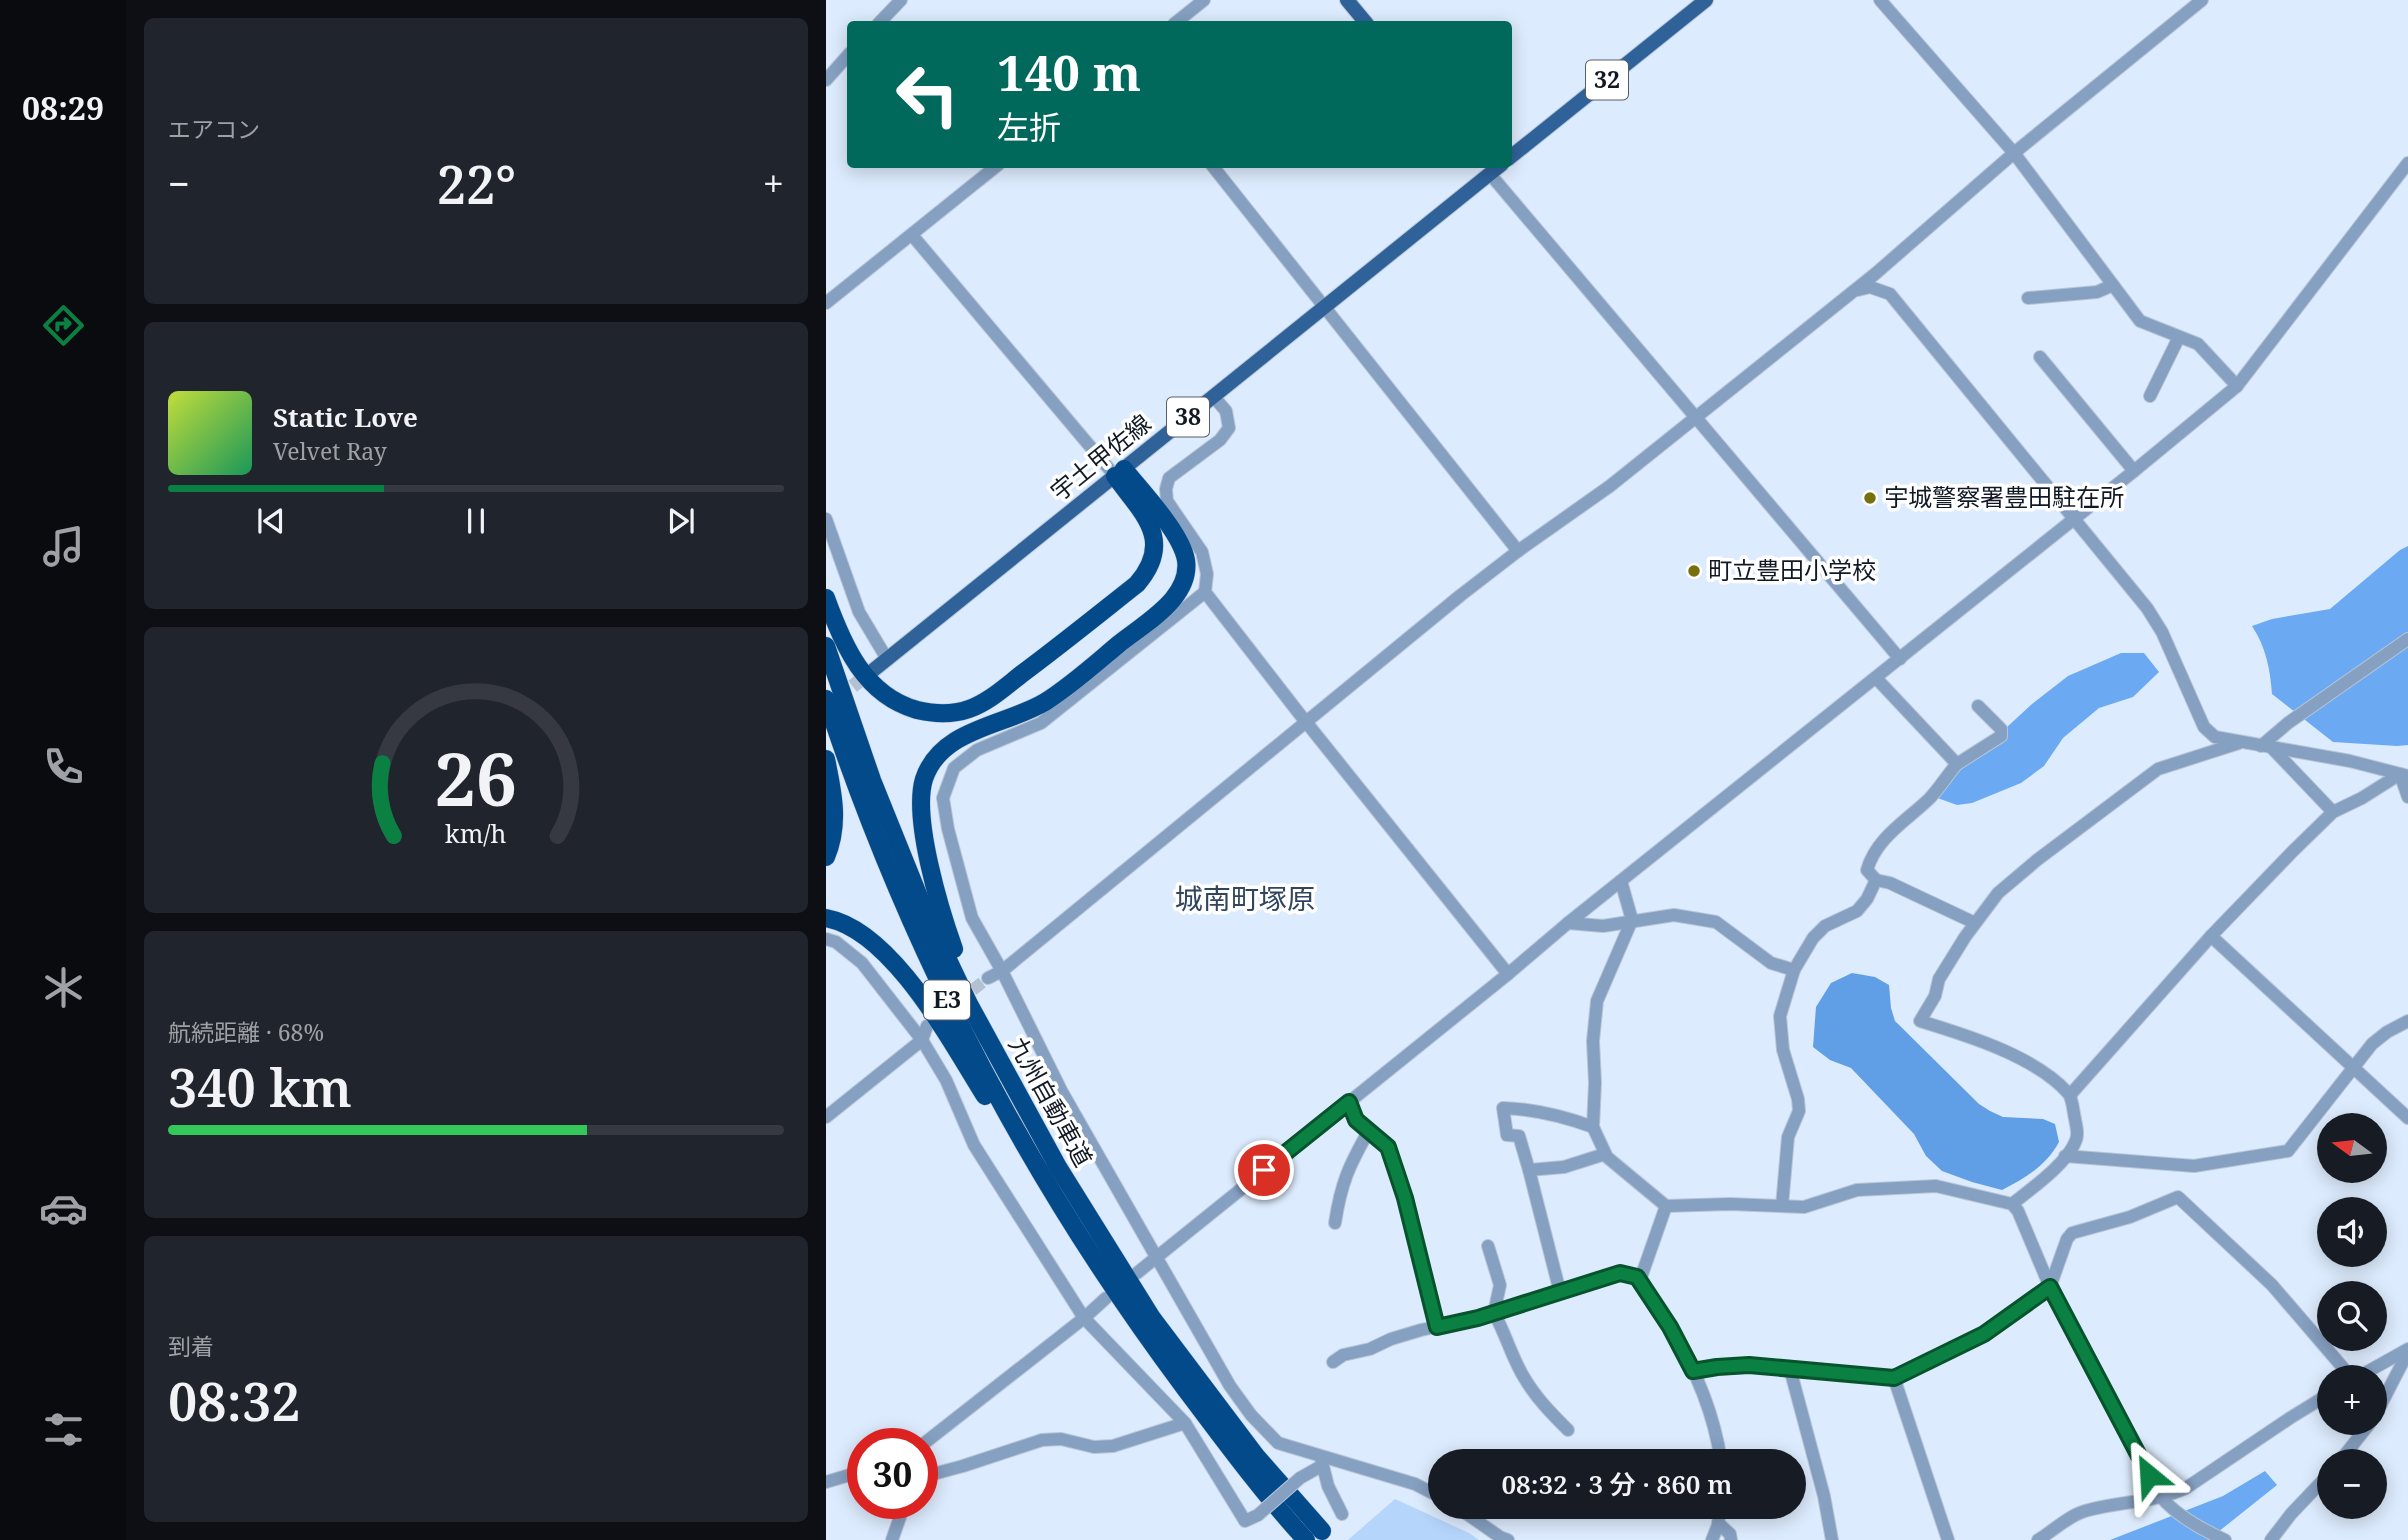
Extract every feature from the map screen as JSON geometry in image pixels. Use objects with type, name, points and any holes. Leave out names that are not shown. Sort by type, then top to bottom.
[{"type":"highway","points":[[826,598],[857,665],[879,691],[907,707],[923,711],[940,714],[971,708],[987,700],[1046,655],[1137,584],[1147,573],[1153,559],[1154,533],[1119,472]]},
{"type":"highway","points":[[1058,1167],[955,950],[938,899],[922,826],[921,794],[931,765],[949,744],[1029,710],[1059,692],[1164,609],[1182,587],[1186,560],[1181,545],[1173,531],[1119,472]]},
{"type":"highway","name":"九州自動車道","points":[[826,646],[869,769],[924,909],[969,1004],[1058,1167],[1152,1318],[1314,1536]]},
{"type":"highway","name":"九州自動車道","points":[[826,699],[846,758],[912,926],[954,1016],[994,1092],[1107,1290],[1282,1513],[1314,1536]]},
{"type":"highway","points":[[826,760],[835,811],[831,846],[826,857]]},
{"type":"highway","points":[[826,918],[865,934],[897,967],[941,1026],[1100,1283],[1107,1290]]},
{"type":"main road","points":[[1347,0],[1364,21]]},
{"type":"main road","name":"32","points":[[1512,156],[1706,0]]},
{"type":"main road","name":"宇土甲佐線","points":[[871,672],[1325,307],[1486,169]]},
{"type":"street","points":[[881,21],[901,0]]},
{"type":"street","points":[[1178,21],[1204,0]]},
{"type":"street","points":[[1880,0],[2014,153],[2140,321],[2198,344],[2237,386]]},
{"type":"street","points":[[988,978],[1002,971],[1518,551],[1610,486],[1852,292],[2014,153],[2202,0]]},
{"type":"street","points":[[826,80],[847,56]]},
{"type":"street","points":[[1137,1273],[2237,386],[2408,163]]},
{"type":"street","points":[[826,303],[994,168]]},
{"type":"street","points":[[1213,168],[1518,551]]},
{"type":"street","points":[[1486,169],[1900,659]]},
{"type":"street","points":[[912,235],[1119,472]]},
{"type":"street","points":[[2028,298],[2097,292],[2113,285]]},
{"type":"street","points":[[1852,292],[1870,287],[1890,294],[2147,608],[2162,632],[2204,727],[2215,737],[2350,761],[2404,775]]},
{"type":"street","points":[[2150,396],[2179,337]]},
{"type":"street","points":[[2040,357],[2134,471]]},
{"type":"street","points":[[1214,397],[1226,411],[1229,428],[1220,440],[1170,478],[1166,489],[1167,501],[1202,552],[1207,574],[1205,592],[1306,723],[1508,974]]},
{"type":"street","points":[[826,519],[859,612],[887,659]]},
{"type":"street","points":[[1205,592],[1041,723],[977,750],[954,768],[943,798],[948,829],[972,918],[1002,971],[1062,1092],[1230,1386],[1251,1415],[1278,1443],[1322,1461],[1415,1484],[1428,1491]]},
{"type":"street","points":[[2266,746],[2288,723],[2408,639]]},
{"type":"street","points":[[1876,678],[1956,764]]},
{"type":"street","points":[[1975,923],[1890,883],[1876,880],[1867,870],[1871,858],[1891,832],[1928,799],[1956,764],[2001,736],[2001,729],[1978,706]]},
{"type":"street","points":[[2012,1204],[2045,1177],[2078,1137],[2070,1095],[2019,1058],[1961,1033],[1920,1021],[1934,996],[1939,979],[1998,893],[2037,860],[2158,769],[2240,743]]},
{"type":"street","points":[[2266,746],[2333,812]]},
{"type":"street","points":[[2404,775],[2408,797]]},
{"type":"street","points":[[2070,1095],[2211,936],[2333,812],[2404,775]]},
{"type":"street","points":[[1782,1206],[1788,1137],[1799,1111],[1783,1050],[1780,1016],[1794,970],[1812,938],[1825,926],[1857,911],[1867,899],[1876,880]]},
{"type":"street","points":[[1621,881],[1632,920],[1597,1001],[1592,1041],[1595,1083],[1593,1127],[1607,1157],[1666,1206],[1730,1204],[1804,1207],[1857,1190],[1936,1186],[2012,1204],[2018,1211],[2050,1287],[2161,1497],[2167,1505],[2206,1531],[2225,1540]]},
{"type":"street","points":[[1568,923],[1602,926],[1674,915],[1716,922],[1771,963],[1794,970]]},
{"type":"street","points":[[2211,936],[2408,1118]]},
{"type":"street","points":[[826,939],[836,942],[862,963],[922,1040],[946,1080],[974,1145],[1084,1318],[1185,1423],[1245,1521],[1258,1516],[1322,1461]]},
{"type":"street","points":[[2065,1156],[2194,1166],[2288,1151],[2379,1038],[2408,1021]]},
{"type":"street","points":[[826,1117],[922,1040],[927,1026]]},
{"type":"street","points":[[1349,1102],[1356,1120],[1388,1147],[1405,1198],[1437,1327]]},
{"type":"street","points":[[1560,1292],[1530,1170],[1519,1136],[1507,1135],[1503,1108],[1559,1115],[1593,1127]]},
{"type":"street","points":[[1335,1223],[1340,1189],[1368,1132]]},
{"type":"street","points":[[1530,1170],[1564,1167],[1605,1154]]},
{"type":"street","points":[[1693,1371],[1749,1365],[1894,1378],[1984,1334],[2050,1287],[2067,1239],[2072,1233],[2130,1216],[2178,1197],[2272,1285],[2341,1365]]},
{"type":"street","points":[[1639,1283],[1666,1206]]},
{"type":"street","points":[[1488,1245],[1500,1285],[1494,1313],[1523,1377],[1542,1405],[1568,1430]]},
{"type":"street","points":[[1333,1362],[1343,1355],[1370,1349],[1391,1339],[1494,1313],[1620,1273],[1637,1277],[1670,1327],[1693,1371],[1717,1436],[1719,1449]]},
{"type":"street","points":[[938,1432],[1084,1318],[1107,1290]]},
{"type":"street","points":[[2380,1365],[2408,1350]]},
{"type":"street","points":[[2387,1392],[2408,1350]]},
{"type":"street","points":[[1790,1369],[1824,1496],[1832,1540]]},
{"type":"street","points":[[1894,1378],[1948,1540]]},
{"type":"street","points":[[2038,1540],[2081,1512],[2161,1497],[2186,1488],[2317,1401]]},
{"type":"street","points":[[938,1472],[1042,1440],[1061,1439],[1094,1447],[1113,1446],[1185,1423]]},
{"type":"street","points":[[2349,1449],[2361,1435]]},
{"type":"street","points":[[1322,1461],[1328,1486],[1342,1514]]},
{"type":"street","points":[[826,1482],[847,1476]]},
{"type":"street","points":[[2271,1540],[2317,1487]]},
{"type":"street","points":[[892,1540],[899,1519]]},
{"type":"street","points":[[1474,1519],[1508,1540]]},
{"type":"street","points":[[1712,1540],[1718,1519]]},
{"type":"street","points":[[1718,1523],[1730,1534],[1731,1540]]},
{"type":"shaded area","points":[[2408,546],[2408,745],[2333,742],[2272,694],[2266,658],[2252,626],[2272,619],[2330,609]]},
{"type":"shaded area","points":[[2121,653],[2144,653],[2159,672],[2133,697],[2099,708],[2063,738],[2044,766],[2021,783],[1972,803],[1957,805],[1932,796],[2032,704],[2068,676]]},
{"type":"shaded area","points":[[1852,973],[1875,977],[1889,985],[1895,1021],[1979,1104],[2003,1117],[2043,1119],[2055,1124],[2059,1142],[2048,1158],[2027,1176],[2002,1190],[1942,1171],[1926,1156],[1914,1134],[1851,1068],[1830,1060],[1813,1047],[1816,1007],[1831,983]]},
{"type":"shaded area","points":[[2265,1471],[2277,1485],[2208,1540],[2110,1540],[2223,1496]]},
{"type":"shaded area","points":[[1395,1499],[1428,1514],[1428,1519],[1439,1519],[1479,1540],[1348,1540]]},
{"type":"tunnel","points":[[836,699],[871,672]]},
{"type":"tunnel","points":[[930,1023],[988,978]]},
{"type":"place","name":"宇城警察署豊田駐在所","points":[[1870,498]]},
{"type":"place","name":"町立豊田小学校","points":[[1694,571]]},
{"type":"district","name":"城南町塚原","points":[[1245,899]]},
{"type":"route","points":[[1264,1170],[1349,1102],[1356,1120],[1388,1147],[1405,1198],[1437,1327],[1478,1318],[1620,1273],[1637,1277],[1670,1327],[1693,1371],[1749,1365],[1894,1378],[1984,1334],[2050,1287],[2149,1475]]}]
